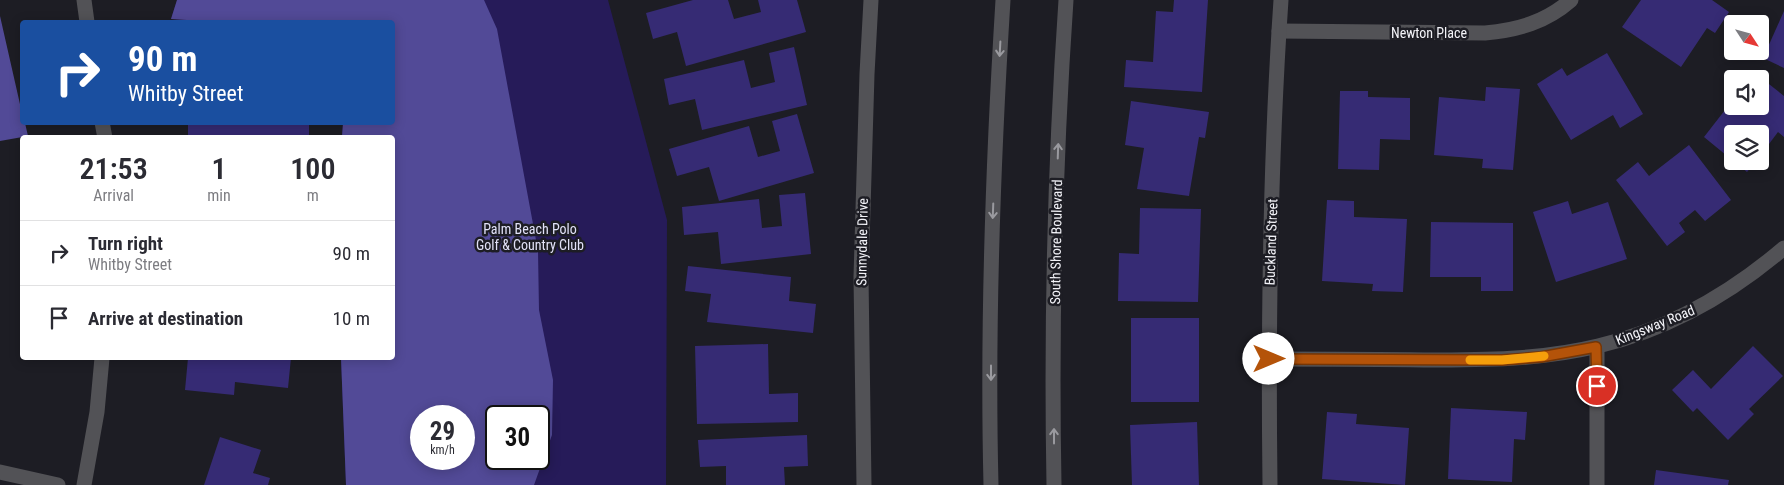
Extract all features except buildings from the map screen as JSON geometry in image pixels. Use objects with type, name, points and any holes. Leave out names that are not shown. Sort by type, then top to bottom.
[{"type":"street","points":[[84,0],[87,20]]},
{"type":"street","name":"Sunnydale Drive","points":[[864,485],[861,277],[871,0]]},
{"type":"street","points":[[991,485],[991,270],[1002,0]]},
{"type":"street","name":"South Shore Boulevard","points":[[1054,485],[1054,263],[1060,88],[1066,0]]},
{"type":"street","name":"Buckland Street","points":[[1270,485],[1269,359],[1271,238],[1281,0]]},
{"type":"street","name":"Newton Place","points":[[1279,32],[1485,33],[1506,31],[1526,27],[1545,18],[1571,0]]},
{"type":"street","name":"Kingsway Road","points":[[1269,359],[1502,360],[1541,357],[1596,347],[1655,328],[1708,303],[1758,271],[1784,248]]},
{"type":"street","points":[[1596,347],[1597,485]]},
{"type":"street","points":[[84,485],[97,412],[102,360]]},
{"type":"street","points":[[0,472],[58,485]]},
{"type":"green space","name":"Palm Beach Polo Golf & Country Club","points":[[177,0],[608,0],[667,220],[666,485],[346,485],[341,360],[395,360],[395,135],[342,135],[343,125],[395,125],[395,20],[171,19]]},
{"type":"shaded area","points":[[177,0],[484,0],[497,29],[538,251],[539,310],[553,380],[552,435],[550,441],[550,405],[485,405],[485,470],[539,470],[534,485],[346,485],[341,360],[395,360],[395,135],[342,135],[343,125],[395,125],[395,20],[171,19]]},
{"type":"shaded area","points":[[0,16],[20,104],[20,125],[25,125],[28,135],[20,135],[20,137],[0,141]]},
{"type":"slow traffic","points":[[1470,360],[1502,360],[1544,356]]},
{"type":"route","points":[[1269,359],[1502,360],[1541,357],[1596,347],[1597,386]]}]
